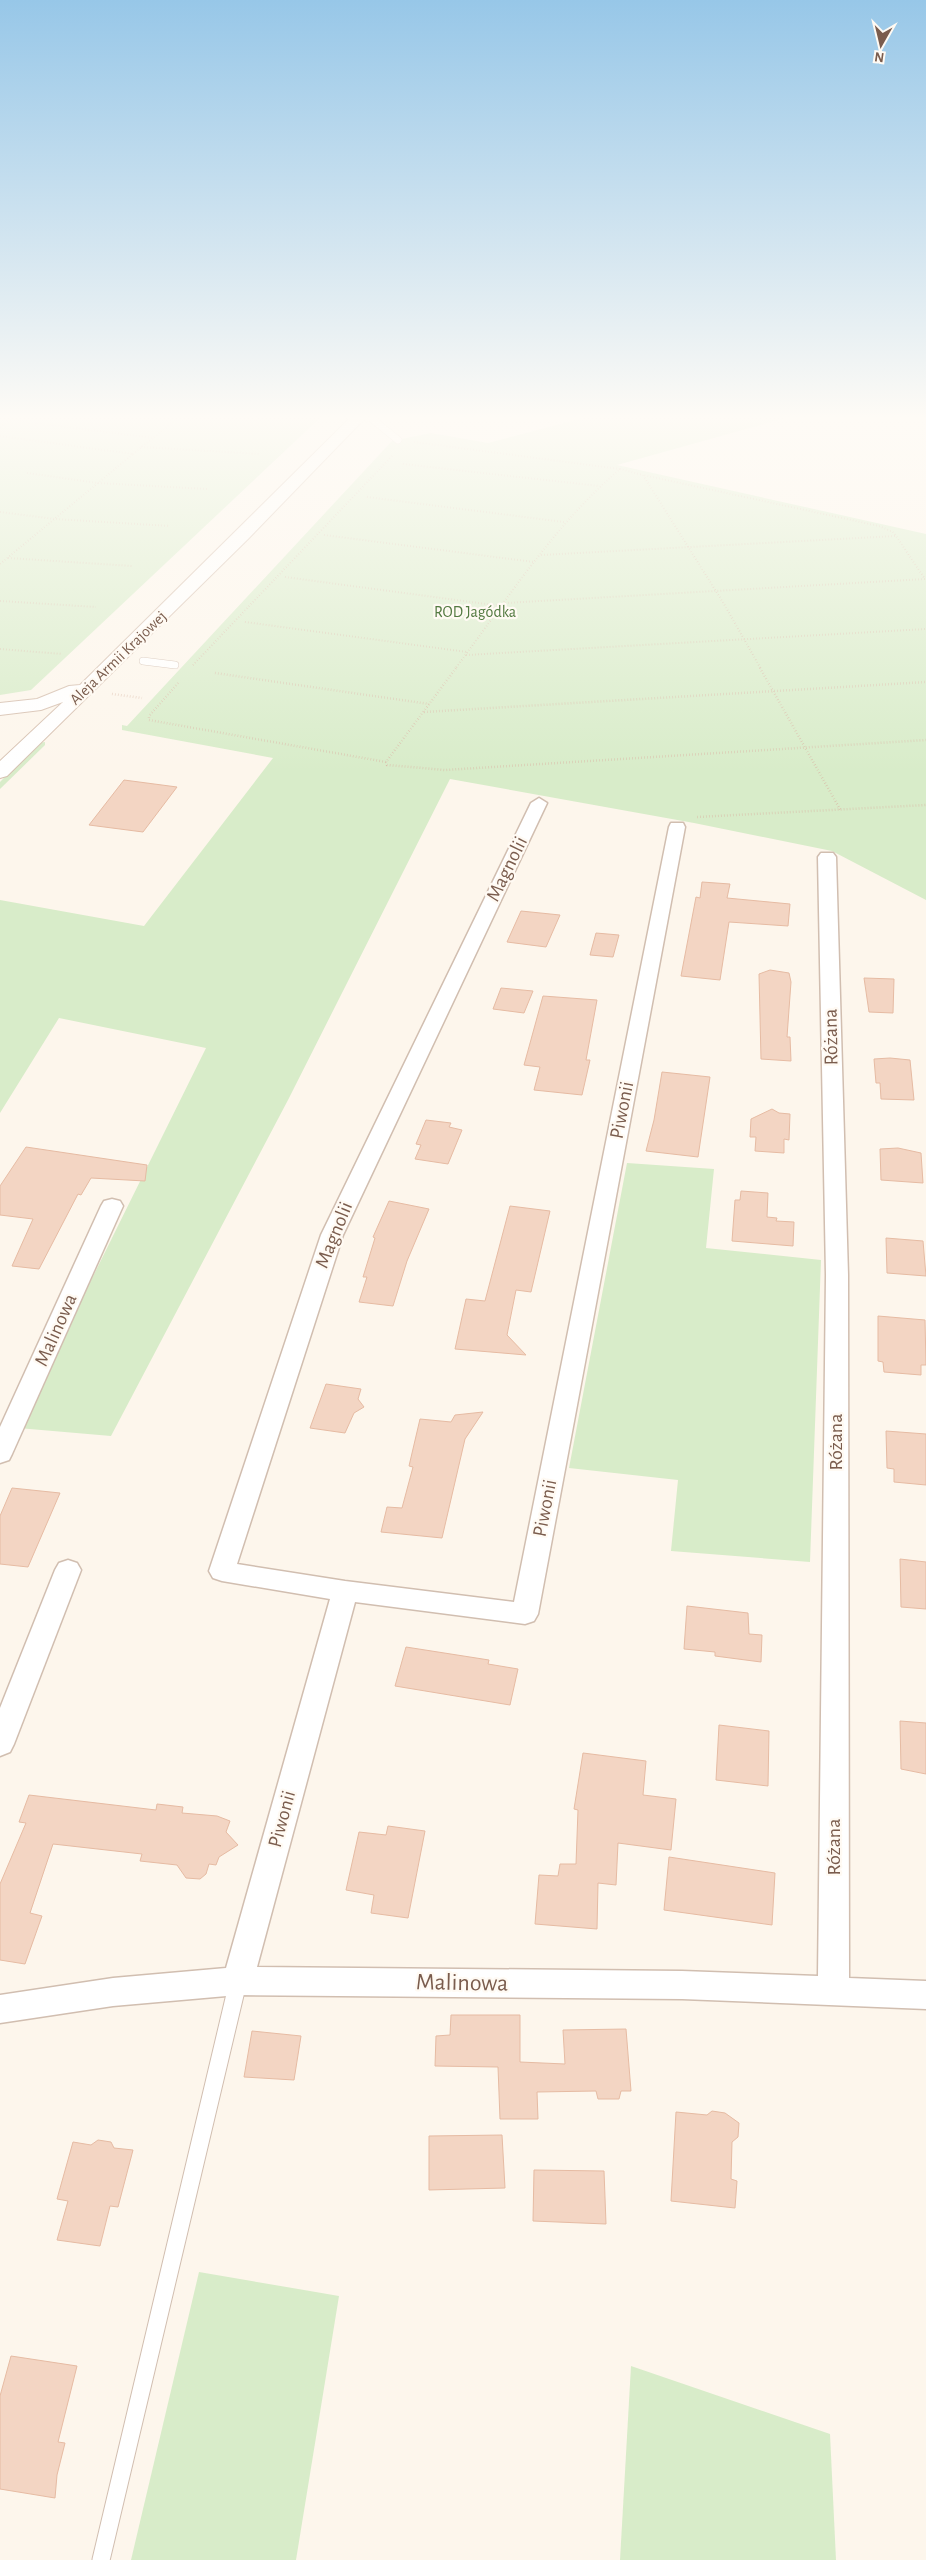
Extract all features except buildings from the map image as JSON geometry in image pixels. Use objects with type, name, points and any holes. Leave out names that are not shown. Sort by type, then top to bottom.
[{"type":"street","name":"Aleja Armii Krajowej","points":[[0,772],[103,674],[242,534]]},
{"type":"street","points":[[4,724],[28,707],[49,702],[73,692],[103,674]]},
{"type":"street","points":[[4,724],[47,727]]},
{"type":"street","points":[[0,766],[3,758],[4,724]]},
{"type":"street","name":"Magnolii","points":[[345,1591],[222,1571],[332,1235],[539,803]]},
{"type":"street","name":"Piwonii","points":[[238,1981],[345,1591],[524,1614],[683,822]]},
{"type":"street","name":"Różana","points":[[827,857],[837,1276],[833,1991]]},
{"type":"street","name":"Malinowa","points":[[0,1454],[112,1206]]},
{"type":"street","points":[[0,1744],[68,1570]]},
{"type":"street","name":"Malinowa","points":[[0,2009],[113,1992],[238,1981],[682,1985],[926,1995]]},
{"type":"lane","points":[[143,661],[175,665]]},
{"type":"lane","points":[[101,2560],[238,1981]]},
{"type":"path","points":[[0,564],[36,534]]},
{"type":"path","points":[[191,667],[317,534]]},
{"type":"path","points":[[386,762],[556,534]]},
{"type":"path","points":[[680,534],[716,592],[840,811]]},
{"type":"path","points":[[324,535],[535,562]]},
{"type":"path","points":[[540,555],[896,536],[925,580]]},
{"type":"path","points":[[7,558],[132,566]]},
{"type":"path","points":[[285,577],[502,606]]},
{"type":"path","points":[[504,603],[925,580]]},
{"type":"path","points":[[0,601],[96,607]]},
{"type":"path","points":[[245,622],[468,652]]},
{"type":"path","points":[[466,655],[926,629]]},
{"type":"path","points":[[0,649],[62,654]]},
{"type":"path","points":[[215,672],[430,704]]},
{"type":"path","points":[[179,681],[149,716],[149,720],[386,762],[387,765],[402,768],[445,770],[926,740]]},
{"type":"path","points":[[423,712],[926,682]]},
{"type":"path","points":[[112,694],[142,698]]},
{"type":"path","points":[[683,822],[926,805]]},
{"type":"green space","points":[[0,534],[196,534],[31,690],[0,695]]},
{"type":"green space","name":"ROD Jagódka","points":[[305,534],[926,534],[926,900],[832,851],[694,823],[450,779],[288,1100],[111,1436],[18,1428],[206,1048],[59,1018],[0,1113],[0,900],[144,926],[273,758],[122,730],[122,725],[127,726]]},
{"type":"green space","points":[[45,742],[45,745],[0,789],[0,782],[38,743]]},
{"type":"green space","points":[[627,1163],[714,1169],[706,1248],[821,1260],[810,1562],[671,1551],[678,1480],[569,1468]]},
{"type":"green space","points":[[199,2272],[339,2296],[296,2560],[131,2560]]},
{"type":"green space","points":[[631,2366],[830,2434],[836,2560],[620,2560]]}]
